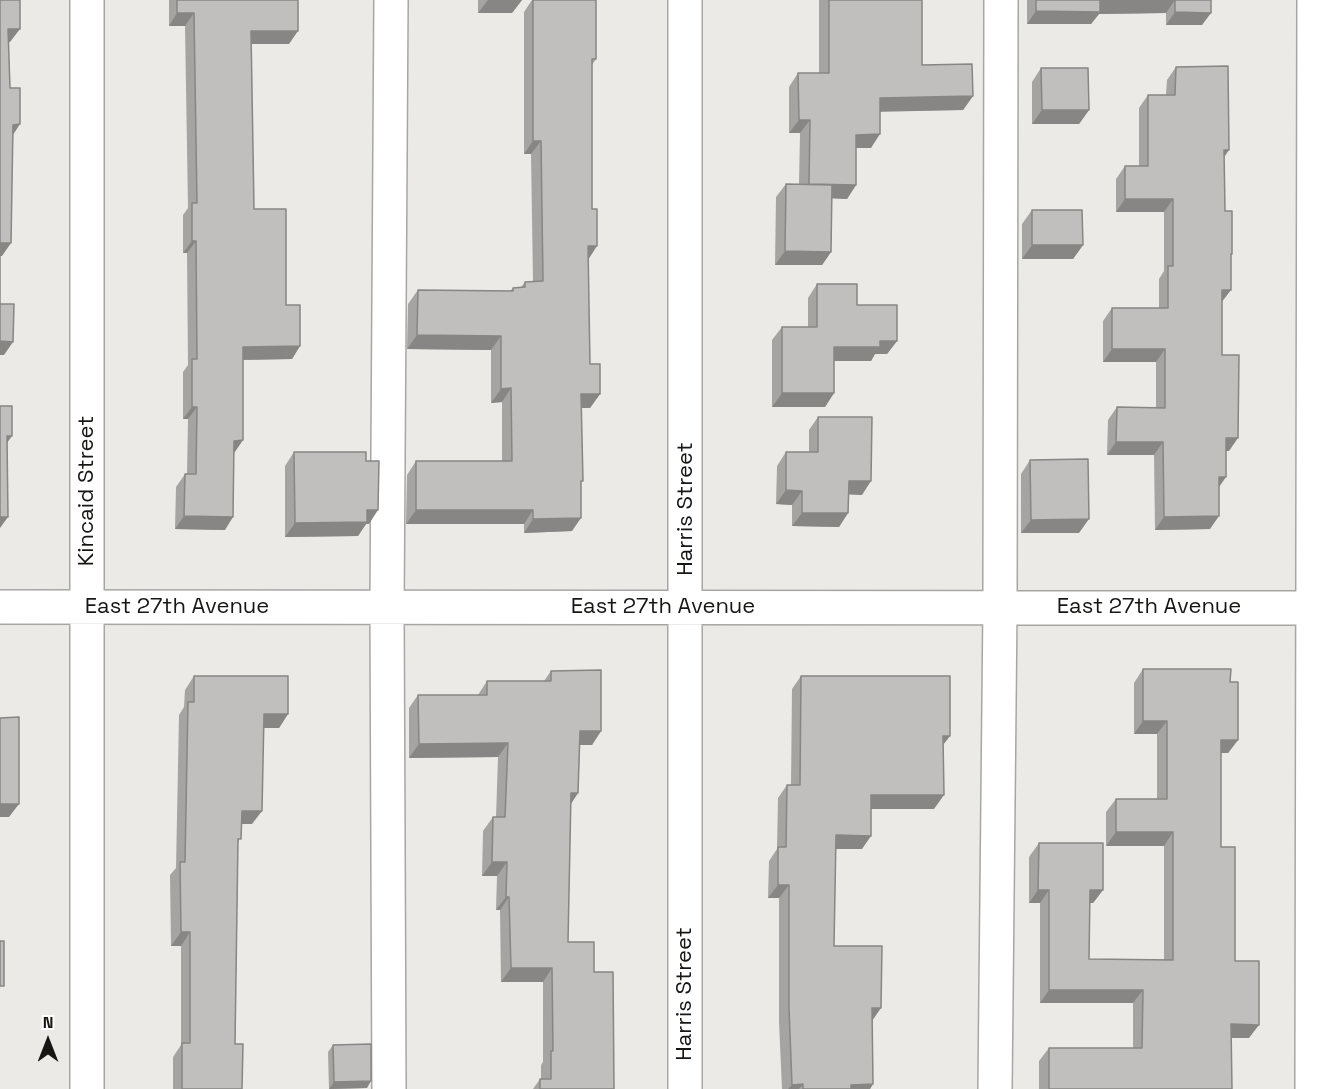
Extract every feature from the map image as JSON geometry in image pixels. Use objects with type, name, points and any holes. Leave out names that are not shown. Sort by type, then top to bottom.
[{"type":"street","name":"Kincaid Street","points":[[87,0],[87,1089]]},
{"type":"street","points":[[389,1089],[387,607],[391,0]]},
{"type":"street","name":"Harris Street","points":[[685,1089],[686,0]]},
{"type":"street","points":[[995,1089],[1000,607],[1001,0]]},
{"type":"street","points":[[1312,1089],[1319,608],[1314,0]]},
{"type":"street","name":"East 27th Avenue","points":[[0,607],[1319,608]]},
{"type":"building","points":[[0,0],[20,0],[20,29],[8,29],[10,88],[20,88],[20,124],[13,125],[11,243],[0,243]]},
{"type":"building","points":[[177,0],[298,0],[298,31],[251,31],[254,209],[286,209],[286,305],[300,305],[300,346],[243,347],[243,440],[234,441],[233,517],[184,516],[185,474],[196,474],[197,407],[192,407],[192,359],[197,359],[196,241],[192,241],[192,203],[197,203],[194,13],[177,13]]},
{"type":"building","points":[[533,0],[596,0],[596,59],[592,59],[592,209],[597,209],[597,246],[588,246],[590,364],[600,364],[600,394],[581,394],[583,481],[581,481],[581,518],[533,519],[533,510],[416,510],[416,461],[512,461],[511,388],[501,389],[501,336],[417,335],[418,290],[513,291],[513,288],[525,287],[525,282],[543,281],[541,141],[533,141]]},
{"type":"building","points":[[829,0],[922,0],[922,65],[972,64],[973,96],[880,98],[880,134],[856,135],[856,185],[809,184],[810,120],[799,120],[798,73],[829,73]]},
{"type":"building","points":[[1036,0],[1175,0],[1100,1],[1100,12],[1036,11]]},
{"type":"building","points":[[1175,0],[1211,0],[1211,13],[1175,12]]},
{"type":"building","points":[[1228,66],[1229,150],[1224,150],[1225,211],[1232,211],[1232,254],[1231,290],[1222,290],[1222,355],[1239,355],[1238,438],[1226,438],[1226,477],[1219,477],[1219,516],[1164,517],[1163,442],[1116,442],[1117,407],[1165,408],[1165,349],[1112,349],[1112,308],[1168,308],[1168,266],[1173,266],[1173,199],[1125,199],[1125,166],[1148,166],[1148,95],[1175,95],[1176,67]]},
{"type":"building","points":[[1041,68],[1088,68],[1089,110],[1042,110]]},
{"type":"building","points":[[786,184],[832,185],[831,252],[785,251]]},
{"type":"building","points":[[1032,210],[1082,210],[1083,245],[1032,245]]},
{"type":"building","points":[[817,284],[857,284],[857,305],[897,305],[897,341],[880,341],[880,347],[834,347],[834,393],[782,393],[782,327],[817,327]]},
{"type":"building","points":[[0,304],[14,304],[13,342],[0,341]]},
{"type":"building","points":[[0,406],[12,406],[12,436],[7,436],[8,517],[0,517]]},
{"type":"building","points":[[818,417],[872,417],[871,481],[849,481],[848,513],[802,513],[802,491],[786,490],[786,452],[818,452]]},
{"type":"building","points":[[294,452],[366,452],[366,461],[379,461],[378,510],[367,510],[367,522],[295,523]]},
{"type":"building","points":[[1088,459],[1089,519],[1031,520],[1030,460]]},
{"type":"building","points":[[1143,669],[1231,669],[1230,682],[1238,682],[1238,740],[1221,740],[1221,847],[1235,847],[1235,961],[1259,961],[1259,1025],[1231,1024],[1232,1089],[1049,1089],[1049,1048],[1142,1048],[1143,990],[1049,990],[1049,890],[1038,890],[1039,843],[1103,843],[1103,890],[1090,890],[1089,959],[1173,960],[1173,832],[1116,832],[1116,799],[1167,799],[1167,721],[1143,721]]},
{"type":"building","points":[[601,670],[601,731],[580,731],[578,793],[571,793],[568,942],[594,942],[594,972],[613,972],[614,1089],[540,1089],[540,1079],[551,1079],[552,968],[511,968],[509,897],[506,897],[507,862],[492,862],[493,817],[505,817],[508,743],[419,744],[418,695],[487,695],[487,681],[551,681],[551,671]]},
{"type":"building","points":[[194,676],[288,676],[288,714],[264,714],[262,811],[242,811],[241,839],[238,839],[235,1044],[243,1044],[242,1089],[182,1089],[182,1043],[190,1043],[190,932],[181,932],[180,862],[185,862],[188,702],[194,702]]},
{"type":"building","points":[[801,676],[950,676],[950,736],[943,736],[944,795],[871,795],[871,836],[836,835],[834,946],[882,946],[881,1008],[872,1008],[873,1084],[851,1085],[851,1089],[803,1089],[803,1084],[792,1085],[789,1008],[789,885],[778,885],[778,847],[786,847],[787,785],[800,785]]},
{"type":"building","points":[[19,717],[19,804],[0,804],[0,718]]},
{"type":"building","points":[[0,941],[4,941],[4,986],[0,986]]},
{"type":"building","points":[[371,1044],[371,1081],[334,1082],[333,1045]]}]
